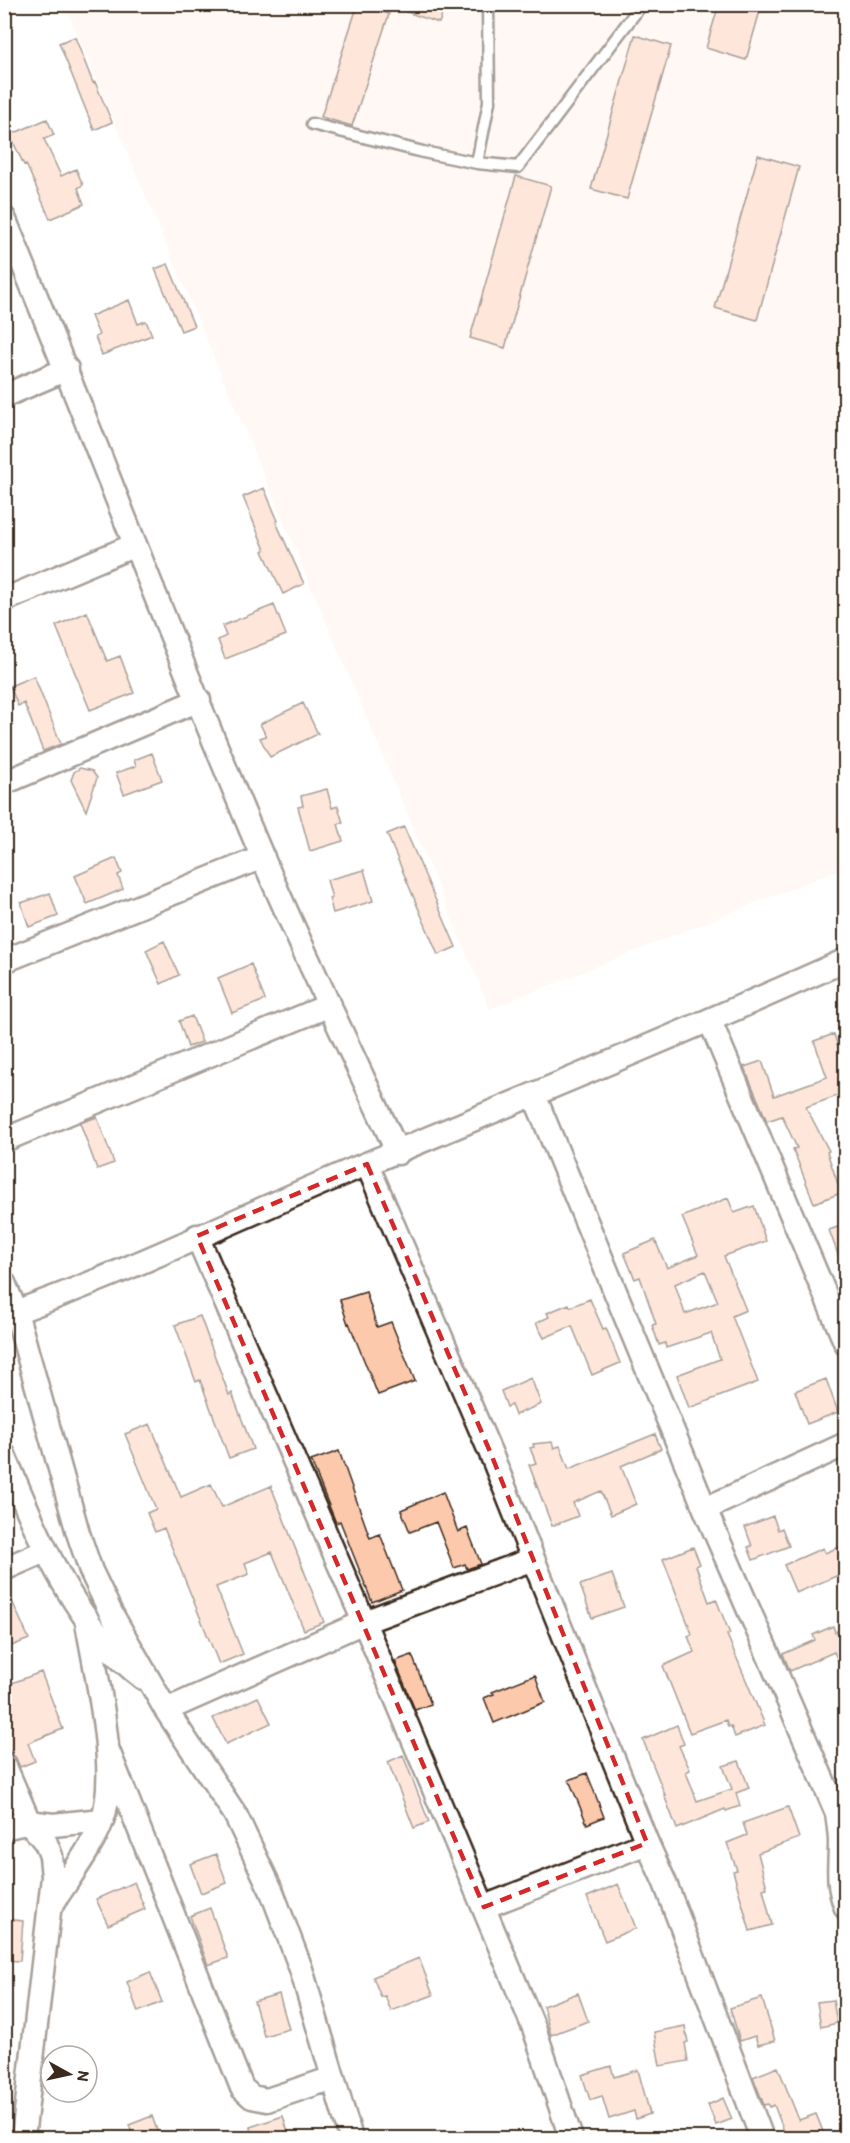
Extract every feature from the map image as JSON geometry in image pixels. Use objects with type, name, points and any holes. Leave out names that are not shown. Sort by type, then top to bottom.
[{"type":"street","points":[[4,218],[67,369],[135,545],[262,857],[398,1152]]},
{"type":"street","points":[[4,396],[67,369]]},
{"type":"street","points":[[4,600],[135,545]]},
{"type":"street","points":[[4,783],[199,700]]},
{"type":"street","points":[[4,961],[262,857]]},
{"type":"street","points":[[10,1314],[710,1021],[846,960]]},
{"type":"street","points":[[4,1140],[330,1005]]},
{"type":"street","points":[[710,1021],[846,1344]]},
{"type":"street","points":[[534,1095],[705,1509],[837,1813],[840,1840],[838,1876],[840,1893],[846,1908]]},
{"type":"street","points":[[367,1164],[491,1454],[665,1883],[762,2139]]},
{"type":"street","points":[[197,1236],[484,1907],[534,2028],[571,2139]]},
{"type":"street","points":[[4,1283],[10,1314],[91,1571],[111,1613],[166,1710],[235,1814],[272,1892],[301,1970],[351,2139]]},
{"type":"street","points":[[705,1509],[846,1444]]},
{"type":"street","points":[[4,1455],[45,1551],[86,1617],[123,1664],[151,1684]]},
{"type":"street","points":[[4,1569],[45,1551]]},
{"type":"street","points":[[166,1710],[364,1622],[533,1559]]},
{"type":"street","points":[[50,1907],[84,1854],[102,1820],[108,1792],[107,1748],[86,1617]]},
{"type":"street","points":[[107,1748],[242,2088],[252,2097],[267,2100],[333,2078]]},
{"type":"street","points":[[4,1764],[29,1822],[46,1843],[51,1856],[53,1876],[22,2139]]},
{"type":"street","points":[[4,1828],[29,1822],[53,1825],[102,1820]]},
{"type":"street","points":[[484,1907],[647,1843]]},
{"type":"lane","points":[[477,164],[489,102],[488,4]]},
{"type":"lane","points":[[312,124],[477,164],[518,166],[642,4]]},
{"type":"highlighted area","points":[[367,1164],[491,1454],[647,1843],[484,1907],[197,1236]]},
{"type":"shaded area","points":[[65,5],[845,5],[845,867],[490,1009]]},
{"type":"building","points":[[358,4],[389,14],[352,126],[321,117]]},
{"type":"building","points":[[392,4],[446,4],[439,23],[392,7]]},
{"type":"building","points":[[719,4],[762,4],[746,60],[706,48]]},
{"type":"building","points":[[635,35],[671,46],[627,199],[591,189]]},
{"type":"building","points":[[75,37],[93,83],[95,82],[112,122],[94,130],[59,43]]},
{"type":"building","points":[[47,119],[54,135],[44,139],[61,176],[76,169],[83,185],[78,188],[84,204],[50,219],[26,164],[24,165],[10,135]]},
{"type":"building","points":[[758,155],[799,167],[757,320],[715,308]]},
{"type":"building","points":[[516,176],[551,186],[505,348],[470,338]]},
{"type":"building","points":[[168,264],[194,326],[181,331],[155,269]]},
{"type":"building","points":[[129,300],[138,324],[146,321],[152,335],[102,355],[95,337],[99,335],[91,316]]},
{"type":"building","points":[[264,488],[278,521],[276,522],[304,584],[283,594],[263,551],[265,550],[243,497]]},
{"type":"building","points":[[274,605],[286,635],[225,659],[218,640],[226,636],[222,626]]},
{"type":"building","points":[[87,612],[107,661],[120,656],[134,693],[90,710],[56,626]]},
{"type":"building","points":[[34,676],[61,744],[43,751],[24,703],[18,706],[10,686]]},
{"type":"building","points":[[303,703],[318,734],[270,757],[260,738],[266,736],[260,724]]},
{"type":"building","points":[[152,753],[162,780],[124,794],[116,773],[136,766],[134,760]]},
{"type":"building","points":[[80,768],[92,771],[97,778],[86,811],[71,780],[74,772]]},
{"type":"building","points":[[327,789],[332,808],[338,806],[343,823],[338,824],[343,841],[310,851],[298,807],[303,806],[301,796]]},
{"type":"building","points":[[404,827],[456,947],[438,955],[387,834]]},
{"type":"building","points":[[116,858],[122,873],[118,875],[123,889],[87,904],[75,876]]},
{"type":"building","points":[[364,870],[373,901],[333,913],[327,880]]},
{"type":"building","points":[[50,893],[58,916],[29,927],[21,903]]},
{"type":"building","points":[[164,941],[179,975],[161,984],[146,950]]},
{"type":"building","points":[[251,964],[265,1000],[232,1013],[218,978]]},
{"type":"building","points":[[192,1016],[202,1042],[188,1047],[179,1021]]},
{"type":"building","points":[[834,1034],[838,1047],[846,1044],[846,1093],[806,1107],[829,1151],[827,1152],[841,1193],[814,1203],[793,1149],[797,1148],[782,1116],[767,1121],[744,1067],[762,1061],[774,1096],[827,1077],[814,1041]]},
{"type":"building","points":[[97,1117],[114,1163],[97,1169],[80,1123]]},
{"type":"building","points":[[728,1198],[734,1213],[754,1206],[766,1241],[724,1256],[746,1310],[732,1316],[758,1382],[689,1408],[677,1375],[720,1359],[711,1333],[666,1348],[665,1343],[659,1345],[652,1325],[656,1324],[640,1277],[635,1279],[624,1253],[655,1240],[667,1268],[698,1255],[682,1217]],"holes":[[[705,1271],[718,1302],[685,1314],[675,1284]]]},
{"type":"building","points":[[846,1224],[846,1270],[844,1271],[829,1230]]},
{"type":"building","points":[[366,1292],[377,1327],[391,1322],[415,1381],[378,1395],[340,1300]]},
{"type":"building","points":[[590,1299],[603,1329],[606,1328],[620,1363],[592,1375],[572,1326],[544,1338],[536,1323],[549,1317],[547,1313]]},
{"type":"building","points":[[200,1316],[229,1395],[232,1393],[253,1449],[229,1458],[200,1380],[196,1382],[175,1325]]},
{"type":"building","points":[[531,1378],[541,1404],[515,1415],[511,1405],[507,1407],[501,1391]]},
{"type":"building","points":[[826,1379],[838,1412],[807,1424],[795,1391]]},
{"type":"building","points":[[150,1424],[181,1497],[211,1484],[222,1507],[271,1486],[324,1622],[304,1630],[272,1552],[245,1563],[249,1574],[216,1587],[243,1654],[219,1664],[164,1528],[155,1532],[147,1513],[156,1509],[125,1434]]},
{"type":"building","points":[[655,1434],[661,1449],[621,1466],[636,1504],[611,1515],[601,1491],[573,1503],[578,1516],[552,1526],[529,1465],[536,1463],[530,1448],[534,1447],[533,1444],[552,1442],[554,1448],[560,1446],[569,1469]]},
{"type":"building","points":[[339,1451],[370,1538],[380,1534],[402,1590],[372,1602],[340,1521],[336,1523],[311,1461]]},
{"type":"building","points":[[443,1492],[458,1532],[467,1528],[481,1564],[467,1569],[465,1564],[454,1568],[436,1522],[410,1532],[401,1510]]},
{"type":"building","points":[[773,1516],[778,1530],[782,1528],[789,1546],[753,1560],[748,1547],[752,1546],[745,1527]]},
{"type":"building","points":[[846,1544],[846,1572],[796,1593],[784,1565],[823,1548],[825,1553]]},
{"type":"building","points":[[693,1547],[700,1564],[696,1566],[709,1602],[716,1599],[730,1634],[727,1635],[765,1725],[735,1737],[726,1720],[690,1733],[663,1666],[694,1652],[688,1636],[692,1634],[663,1559]]},
{"type":"building","points":[[612,1574],[624,1607],[592,1618],[580,1585]]},
{"type":"building","points":[[4,1583],[29,1639],[4,1649]]},
{"type":"building","points":[[833,1626],[835,1632],[846,1627],[846,1678],[834,1652],[790,1671],[783,1654],[815,1640],[813,1635]]},
{"type":"building","points":[[412,1655],[431,1704],[415,1710],[395,1661]]},
{"type":"building","points":[[41,1672],[63,1729],[28,1743],[35,1761],[20,1767],[4,1739],[4,1686]]},
{"type":"building","points":[[535,1675],[545,1702],[494,1723],[484,1698],[494,1694],[492,1692]]},
{"type":"building","points":[[258,1697],[271,1723],[226,1744],[213,1718]]},
{"type":"building","points":[[677,1725],[684,1744],[679,1746],[690,1770],[686,1772],[697,1801],[732,1789],[723,1766],[739,1761],[749,1788],[736,1793],[740,1806],[726,1811],[725,1809],[677,1829],[643,1740]]},
{"type":"building","points":[[403,1755],[429,1822],[414,1828],[388,1762]]},
{"type":"building","points":[[587,1773],[604,1817],[587,1824],[569,1780]]},
{"type":"building","points":[[788,1807],[799,1838],[758,1853],[767,1888],[763,1889],[772,1925],[750,1931],[733,1871],[737,1870],[727,1843],[747,1835],[743,1823]]},
{"type":"building","points":[[216,1854],[227,1883],[201,1893],[190,1864]]},
{"type":"building","points":[[134,1882],[145,1909],[108,1925],[96,1899]]},
{"type":"building","points":[[618,1884],[636,1928],[605,1941],[587,1897]]},
{"type":"building","points":[[210,1908],[228,1958],[208,1965],[190,1916]]},
{"type":"building","points":[[4,1919],[23,1921],[20,1961],[4,1960]]},
{"type":"building","points":[[419,1958],[433,1995],[391,2011],[385,1996],[381,1997],[373,1977]]},
{"type":"building","points":[[150,1972],[162,2002],[138,2012],[127,1982]]},
{"type":"building","points":[[578,1993],[588,2021],[551,2035],[543,2006]]},
{"type":"building","points":[[279,1994],[289,2029],[264,2036],[254,2001]]},
{"type":"building","points":[[762,1998],[775,2041],[758,2045],[755,2036],[740,2041],[730,2008]]},
{"type":"building","points":[[833,2000],[837,2023],[821,2027],[817,2002]]},
{"type":"building","points":[[685,2026],[688,2061],[660,2066],[654,2032]]},
{"type":"building","points":[[611,2066],[614,2077],[638,2070],[650,2114],[636,2119],[634,2111],[609,2119],[602,2096],[590,2100],[582,2075]]},
{"type":"building","points":[[778,2067],[799,2120],[816,2114],[826,2139],[787,2139],[774,2105],[770,2107],[768,2104],[764,2105],[753,2077]]},
{"type":"building","points":[[723,2098],[732,2119],[716,2125],[708,2105]]},
{"type":"building","points":[[152,2116],[160,2139],[134,2139],[129,2125]]},
{"type":"building","points":[[283,2116],[290,2139],[254,2139],[250,2127]]}]
